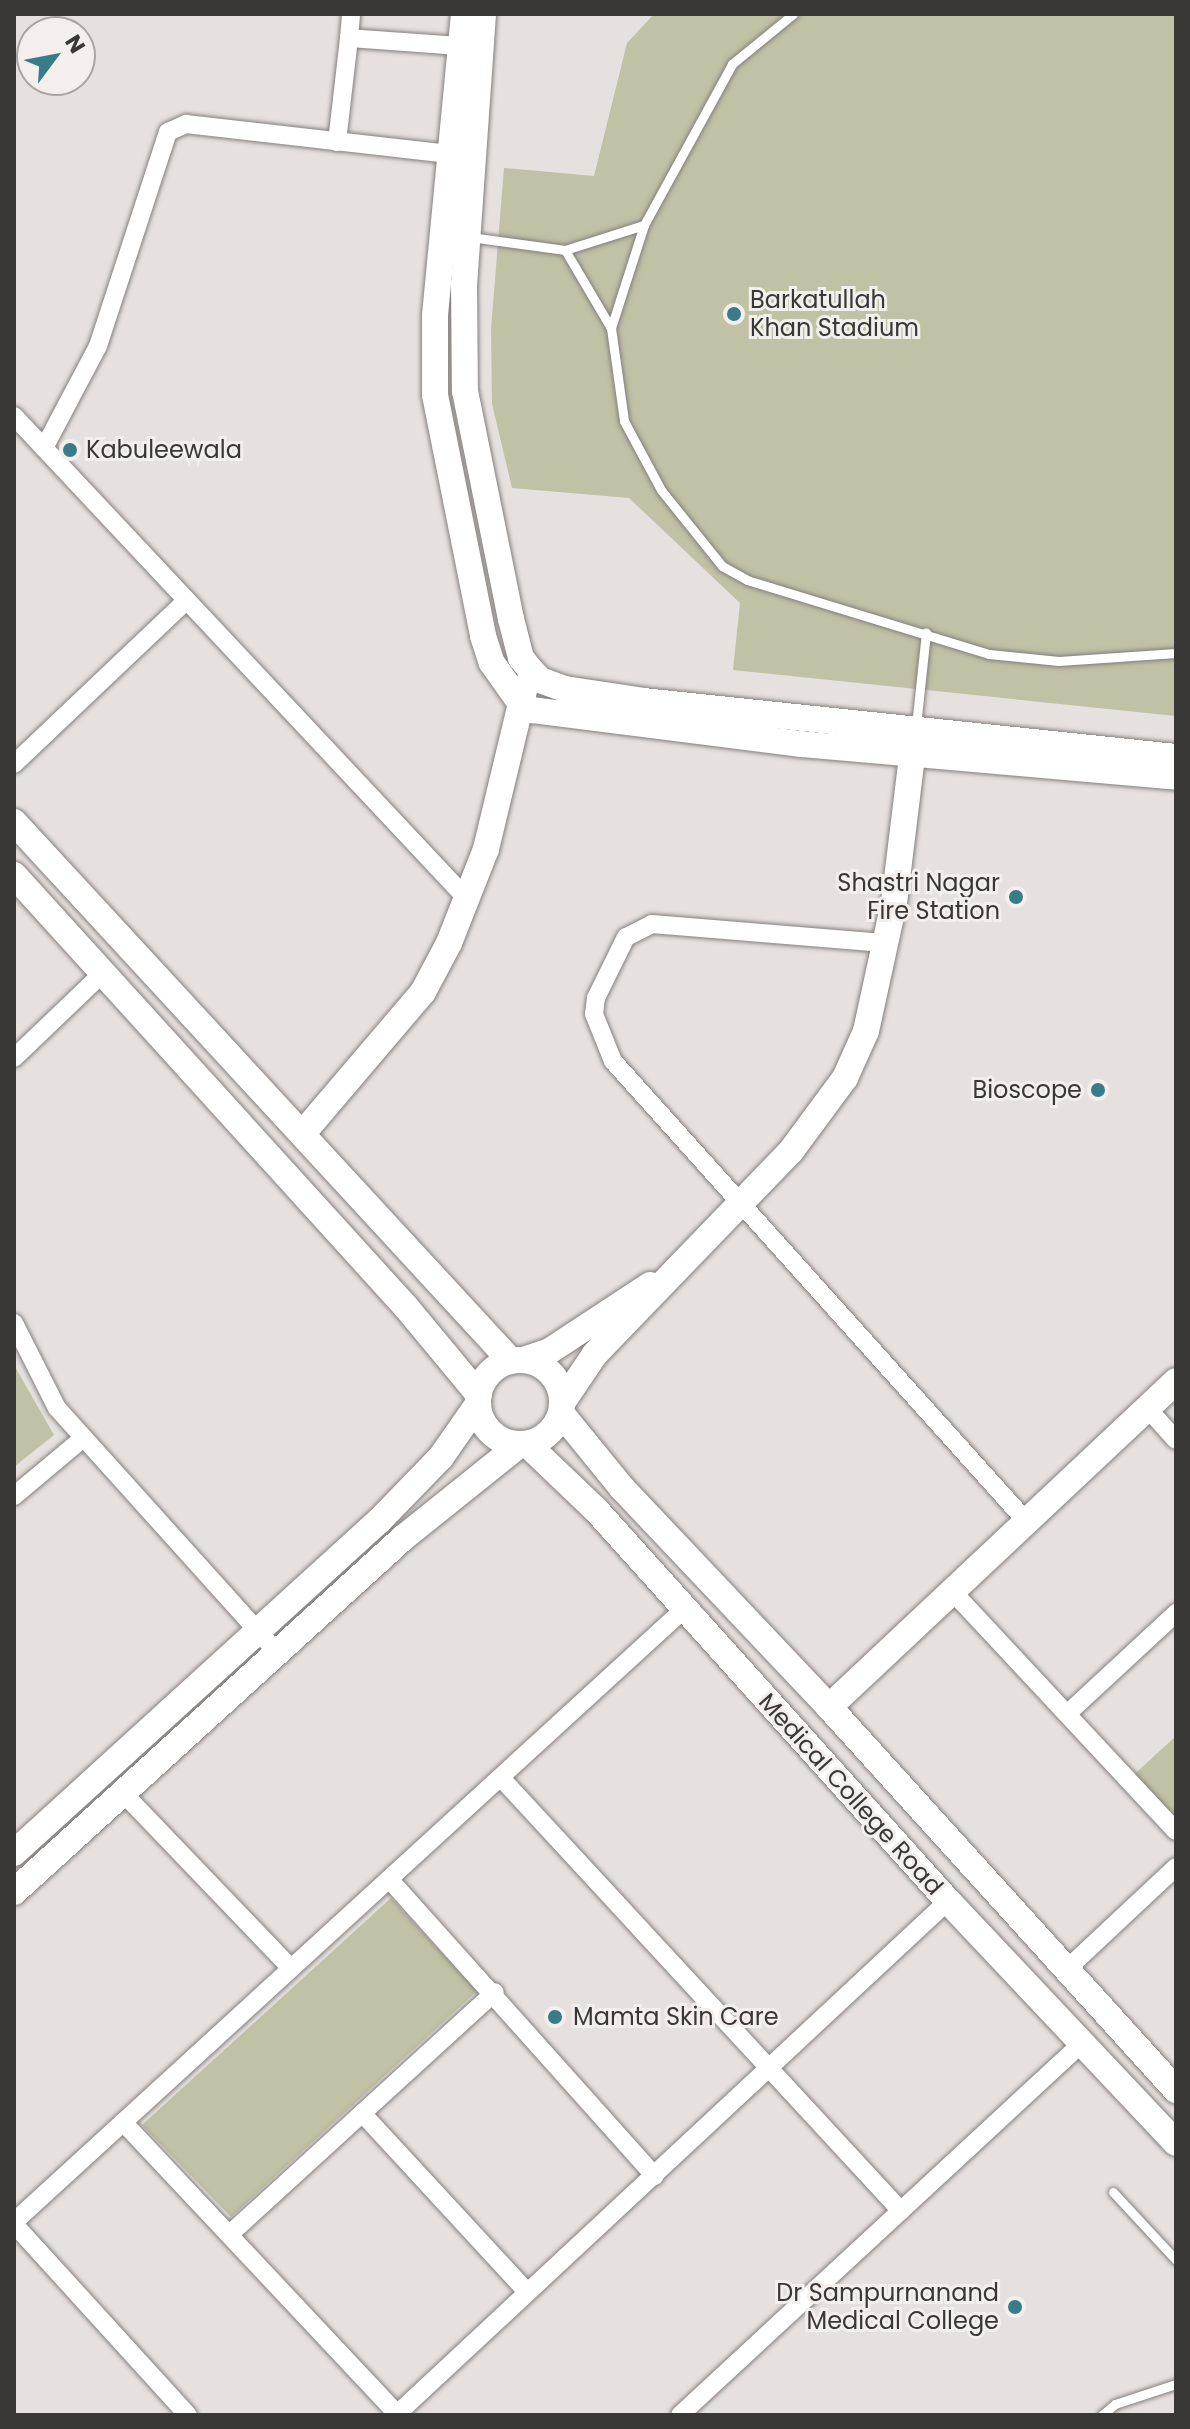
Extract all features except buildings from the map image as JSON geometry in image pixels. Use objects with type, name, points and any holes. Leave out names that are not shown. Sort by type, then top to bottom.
[{"type":"street","points":[[337,142],[351,14]]},
{"type":"street","points":[[464,14],[435,316],[435,395],[483,636],[492,663],[521,704],[532,710],[627,722],[1176,757]]},
{"type":"street","points":[[483,14],[467,237],[465,391],[511,619],[521,658],[529,668],[540,680],[565,689],[914,742],[1176,777]]},
{"type":"street","points":[[349,38],[461,46]]},
{"type":"street","points":[[44,448],[98,346],[168,132],[186,124],[451,154]]},
{"type":"street","points":[[14,416],[469,901]]},
{"type":"street","points":[[14,764],[187,600]]},
{"type":"street","points":[[303,1133],[423,992],[469,901],[507,772],[529,668]]},
{"type":"street","points":[[14,1853],[268,1641],[523,1444],[546,1435],[576,1377],[669,1274],[824,1112],[845,1078],[866,1031],[904,848],[914,742]]},
{"type":"street","points":[[14,822],[517,1360],[547,1369],[561,1390],[562,1408]]},
{"type":"street","points":[[14,875],[104,972],[479,1400],[489,1430],[523,1444]]},
{"type":"street","points":[[884,943],[652,924],[626,937],[614,956],[596,998],[601,1040],[613,1061],[1026,1521]]},
{"type":"street","points":[[14,1058],[104,972]]},
{"type":"street","points":[[14,1892],[124,1794],[441,1457],[479,1400],[491,1371],[548,1352],[669,1274]]},
{"type":"street","points":[[14,1323],[57,1408],[268,1641]]},
{"type":"street","points":[[829,1707],[1149,1410],[1176,1381]]},
{"type":"street","name":"Medical College Road","points":[[562,1408],[622,1488],[829,1707],[1176,2090]]},
{"type":"street","points":[[1149,1410],[1176,1440]]},
{"type":"street","points":[[14,1496],[82,1439]]},
{"type":"street","name":"Medical College Road","points":[[523,1444],[597,1511],[948,1901],[1176,2143]]},
{"type":"street","points":[[952,1591],[1176,1831]]},
{"type":"street","points":[[188,2415],[14,2223],[683,1610]]},
{"type":"street","points":[[1067,1714],[1172,1625]]},
{"type":"street","points":[[502,1779],[901,2211]]},
{"type":"street","points":[[124,1794],[290,1967]]},
{"type":"street","points":[[1067,1969],[1176,1867]]},
{"type":"street","points":[[390,1880],[495,1992],[655,2176]]},
{"type":"street","points":[[123,2122],[231,2233],[397,2414],[948,1901]]},
{"type":"street","points":[[231,2233],[495,1992]]},
{"type":"street","points":[[680,2415],[1081,2044]]},
{"type":"street","points":[[362,2113],[527,2292]]},
{"type":"lane","points":[[611,328],[644,225],[732,64],[793,14]]},
{"type":"lane","points":[[467,237],[565,250],[644,225]]},
{"type":"lane","points":[[565,250],[611,328],[624,421],[661,490],[722,566],[747,580],[989,654],[1059,661],[1176,653]]},
{"type":"lane","points":[[914,742],[926,633]]},
{"type":"lane","points":[[1113,2192],[1176,2260]]},
{"type":"lane","points":[[1102,2415],[1115,2404],[1176,2384]]},
{"type":"green space","points":[[654,14],[1176,14],[1176,716],[733,670],[740,603],[629,498],[512,488],[492,404],[491,329],[504,168],[594,176],[627,43]]},
{"type":"green space","points":[[14,1365],[54,1435],[14,1467]]},
{"type":"green space","points":[[1176,1736],[1176,1832],[1128,1780]]},
{"type":"green space","points":[[391,1898],[477,1991],[231,2217],[142,2125]]},
{"type":"place","name":"Barkatullah Khan Stadium","points":[[734,314]]},
{"type":"place","name":"Kabuleewala","points":[[70,450]]},
{"type":"place","name":"Shastri Nagar Fire Station","points":[[1016,897]]},
{"type":"place","name":"Bioscope","points":[[1098,1090]]},
{"type":"place","name":"Mamta Skin Care","points":[[555,2017]]},
{"type":"place","name":"Dr Sampurnanand Medical College","points":[[1015,2307]]}]
